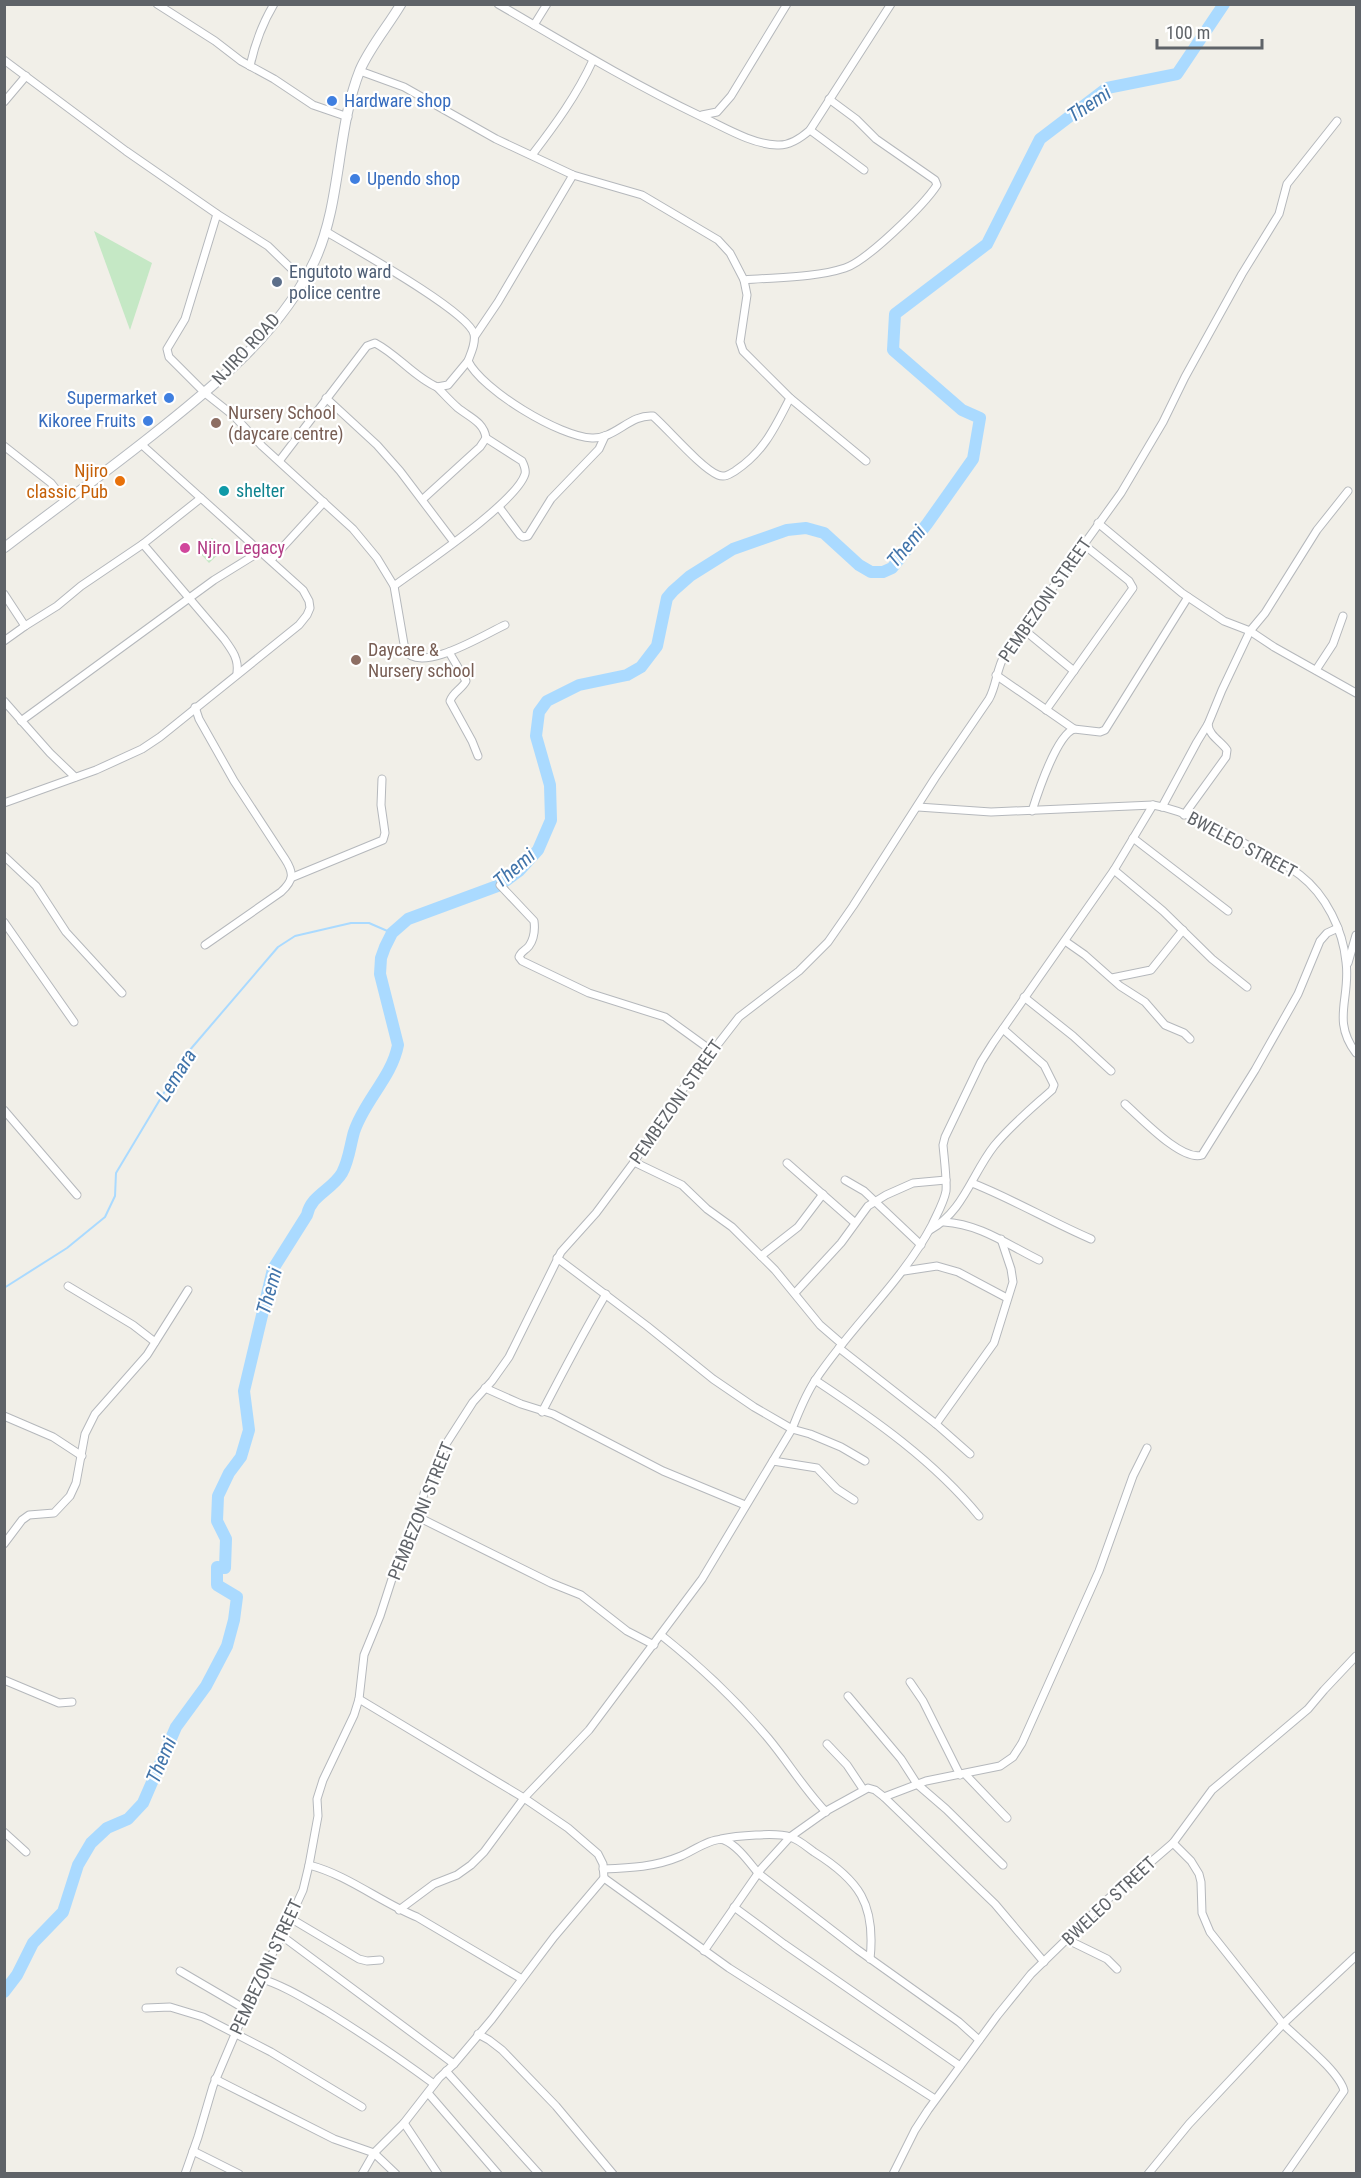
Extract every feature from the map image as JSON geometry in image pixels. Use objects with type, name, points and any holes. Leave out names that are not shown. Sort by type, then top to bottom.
[{"type":"street","points":[[157,4],[250,66],[314,105],[348,117]]},
{"type":"street","points":[[250,66],[255,43],[274,4]]},
{"type":"street","name":"NJIRO ROAD","points":[[4,548],[205,393],[269,330],[304,281],[315,258],[332,202],[348,117],[360,71],[400,4]]},
{"type":"street","points":[[498,4],[667,101],[734,132],[779,145],[792,143],[810,130],[891,4]]},
{"type":"street","points":[[534,25],[547,4]]},
{"type":"street","points":[[699,115],[714,114],[722,107],[787,4]]},
{"type":"street","points":[[4,60],[126,151],[268,246],[304,281]]},
{"type":"street","points":[[532,155],[584,81],[593,60]]},
{"type":"street","points":[[360,71],[404,87],[496,139],[573,175],[642,195],[718,240],[730,253],[744,280],[747,295],[740,347],[790,398],[866,461]]},
{"type":"street","points":[[4,102],[26,76]]},
{"type":"street","points":[[744,280],[816,274],[851,266],[868,254],[905,220],[937,185],[935,180],[868,133],[856,119],[830,99]]},
{"type":"street","name":"PEMBEZONI STREET","points":[[185,2174],[215,2079],[259,1978],[303,1890],[318,1816],[317,1799],[323,1780],[354,1715],[359,1699],[364,1655],[380,1616],[401,1551],[446,1444],[509,1357],[557,1258],[596,1214],[676,1098],[739,1017],[799,971],[828,942],[988,699],[995,686],[996,675],[1005,654],[1120,493],[1152,441],[1213,324],[1279,214],[1287,184],[1337,121]]},
{"type":"street","points":[[810,130],[864,170]]},
{"type":"street","points":[[437,387],[448,385],[468,362],[475,336],[573,175]]},
{"type":"street","points":[[217,214],[185,319],[167,348],[169,357],[205,393],[234,416],[257,442],[280,460],[353,529],[383,567],[394,586],[408,656],[414,659],[430,658],[449,652],[505,625]]},
{"type":"street","points":[[325,231],[415,285],[463,320],[475,336]]},
{"type":"street","points":[[280,460],[367,346],[375,343],[385,348],[428,383],[437,387],[456,406],[484,428],[486,438],[480,447],[423,499]]},
{"type":"street","points":[[468,362],[480,378],[527,413],[571,433],[593,438],[605,436],[639,417],[653,416],[705,466],[718,475],[724,476],[744,466],[760,451],[790,398]]},
{"type":"street","points":[[326,398],[377,445],[423,499],[453,541]]},
{"type":"street","points":[[499,507],[520,535],[528,536],[551,500],[599,449],[605,436]]},
{"type":"street","points":[[394,586],[499,507],[519,485],[525,474],[525,467],[516,457],[486,438]]},
{"type":"street","points":[[4,802],[96,770],[160,737],[237,673],[289,634],[307,615],[310,608],[307,595],[271,560],[141,444]]},
{"type":"street","points":[[4,446],[51,483],[66,502]]},
{"type":"street","points":[[1162,807],[1208,724],[1250,631],[1265,613],[1317,530],[1348,491]]},
{"type":"street","points":[[4,641],[143,544],[201,498]]},
{"type":"street","points":[[271,560],[324,502]]},
{"type":"street","points":[[1098,523],[1188,597],[1224,621],[1250,631],[1356,693]]},
{"type":"street","points":[[143,544],[191,598],[231,649],[238,664],[237,673]]},
{"type":"street","points":[[1046,710],[1132,588],[1129,581],[1083,544]]},
{"type":"street","points":[[21,720],[191,598],[261,551]]},
{"type":"street","points":[[4,594],[25,626]]},
{"type":"street","points":[[996,675],[1074,729],[1100,732],[1105,730],[1188,597]]},
{"type":"street","points":[[1317,670],[1333,644],[1343,616]]},
{"type":"street","points":[[1023,629],[1074,671]]},
{"type":"street","points":[[449,652],[466,681],[464,686],[452,695],[450,701],[478,756]]},
{"type":"street","points":[[4,701],[50,753],[75,777]]},
{"type":"street","points":[[195,707],[199,719],[228,771],[285,859],[293,877],[290,884],[281,892],[205,945]]},
{"type":"street","points":[[1184,815],[1226,757],[1227,750],[1208,730],[1208,724]]},
{"type":"street","points":[[1032,811],[1060,745],[1068,732],[1074,729]]},
{"type":"street","points":[[293,877],[383,840],[385,833],[381,805],[382,779]]},
{"type":"street","points":[[399,1910],[434,1884],[457,1875],[484,1852],[524,1798],[589,1730],[654,1645],[717,1556],[745,1505],[792,1429],[802,1403],[815,1380],[840,1346],[904,1271],[921,1245],[946,1191],[943,1145],[947,1132],[981,1062],[1114,870],[1153,805]]},
{"type":"street","name":"BWELEO STREET","points":[[918,807],[957,811],[1032,811],[1153,805],[1184,815],[1230,835],[1300,875],[1321,898],[1344,944],[1347,965],[1343,1032],[1347,1042],[1356,1053]]},
{"type":"street","points":[[1133,838],[1228,911]]},
{"type":"street","points":[[4,855],[36,886],[66,932],[122,993]]},
{"type":"street","points":[[1114,870],[1183,930],[1212,959],[1247,987]]},
{"type":"street","points":[[501,885],[534,921],[531,942],[519,957],[522,961],[589,993],[665,1017],[712,1051]]},
{"type":"street","points":[[4,922],[74,1022]]},
{"type":"street","points":[[1125,1104],[1187,1155],[1197,1157],[1202,1155],[1255,1070],[1298,994],[1320,941],[1327,933],[1338,928]]},
{"type":"street","points":[[1112,978],[1151,970],[1183,930]]},
{"type":"street","points":[[1347,965],[1356,935]]},
{"type":"street","points":[[1065,941],[1085,955],[1120,987],[1145,1002],[1165,1025],[1184,1033],[1190,1039]]},
{"type":"street","points":[[1024,997],[1073,1036],[1111,1071]]},
{"type":"street","points":[[929,1230],[944,1222],[954,1211],[996,1144],[1052,1090],[1054,1085],[1044,1065],[1003,1029]]},
{"type":"street","points":[[4,1110],[77,1195]]},
{"type":"street","points":[[634,1162],[687,1188],[707,1209],[732,1227],[795,1293],[840,1346],[970,1454]]},
{"type":"street","points":[[787,1163],[854,1222]]},
{"type":"street","points":[[844,1180],[857,1185],[921,1245]]},
{"type":"street","points":[[795,1293],[841,1243],[854,1222],[868,1206],[913,1183],[946,1180]]},
{"type":"street","points":[[972,1183],[1057,1225],[1091,1239]]},
{"type":"street","points":[[761,1256],[798,1227],[822,1194]]},
{"type":"street","points":[[944,1222],[970,1226],[1001,1239],[1040,1260]]},
{"type":"street","points":[[936,1424],[994,1343],[1013,1282],[1001,1239]]},
{"type":"street","points":[[557,1258],[713,1378],[792,1429],[841,1447],[865,1461]]},
{"type":"street","points":[[904,1271],[937,1266],[958,1272],[1007,1298]]},
{"type":"street","points":[[68,1286],[133,1325],[155,1342]]},
{"type":"street","points":[[4,1544],[22,1520],[29,1515],[54,1513],[74,1491],[85,1434],[95,1414],[155,1342],[188,1290]]},
{"type":"street","points":[[542,1412],[606,1294]]},
{"type":"street","points":[[815,1380],[899,1438],[928,1466],[944,1477],[979,1516]]},
{"type":"street","points":[[485,1388],[552,1414],[663,1471],[745,1505]]},
{"type":"street","points":[[4,1416],[53,1437],[82,1456]]},
{"type":"street","points":[[884,1797],[917,1785],[1005,1763],[1013,1757],[1022,1743],[1099,1571],[1133,1476],[1147,1448]]},
{"type":"street","points":[[773,1461],[817,1468],[837,1489],[854,1500]]},
{"type":"street","points":[[416,1516],[581,1595],[627,1631],[654,1645]]},
{"type":"street","points":[[661,1635],[693,1661],[738,1705],[826,1812]]},
{"type":"street","name":"BWELEO STREET","points":[[893,2174],[915,2130],[935,2099],[1032,1974],[1102,1905],[1173,1843],[1212,1790],[1308,1709],[1356,1656]]},
{"type":"street","points":[[4,1680],[59,1703],[72,1702]]},
{"type":"street","points":[[910,1682],[923,1701],[962,1774],[1007,1818]]},
{"type":"street","points":[[848,1696],[900,1759],[917,1785],[946,1809],[1003,1865]]},
{"type":"street","points":[[359,1699],[524,1798],[568,1828],[598,1854],[604,1878],[454,2064],[374,2153],[365,2172]]},
{"type":"street","points":[[827,1744],[847,1765],[863,1789]]},
{"type":"street","points":[[704,1951],[758,1873],[790,1837],[863,1789],[875,1790],[884,1797],[995,1904],[1044,1962]]},
{"type":"street","points":[[4,1832],[26,1852]]},
{"type":"street","points":[[603,1869],[656,1865],[716,1840],[742,1835],[790,1837],[838,1869],[859,1890],[873,1934],[870,1959]]},
{"type":"street","points":[[721,1839],[726,1840],[745,1857],[758,1873],[870,1959],[959,2022],[979,2040]]},
{"type":"street","points":[[1173,1843],[1199,1874],[1202,1913],[1210,1932],[1283,2024],[1335,2073],[1342,2084],[1344,2091],[1286,2174]]},
{"type":"street","points":[[309,1865],[342,1877],[399,1910],[417,1917],[522,1979]]},
{"type":"street","points":[[604,1878],[704,1951],[935,2099]]},
{"type":"street","points":[[734,1907],[960,2066]]},
{"type":"street","points":[[290,1918],[358,1959],[380,1960]]},
{"type":"street","points":[[282,1936],[454,2064]]},
{"type":"street","points":[[1068,1940],[1107,1959],[1117,1969]]},
{"type":"street","points":[[1148,2174],[1189,2124],[1283,2024],[1356,1956]]},
{"type":"street","points":[[180,1971],[245,2009]]},
{"type":"street","points":[[259,1978],[271,1981],[301,1996],[366,2035],[434,2084]]},
{"type":"street","points":[[146,2008],[157,2006],[184,2010],[235,2033],[362,2108]]},
{"type":"street","points":[[478,2034],[502,2050],[556,2106],[613,2174]]},
{"type":"street","points":[[446,2071],[539,2174]]},
{"type":"street","points":[[215,2079],[326,2135],[374,2153],[396,2174]]},
{"type":"street","points":[[428,2093],[498,2174]]},
{"type":"street","points":[[404,2122],[438,2174]]},
{"type":"street","points":[[193,2151],[239,2174]]},
{"type":"green space","points":[[94,231],[152,263],[130,330]]},
{"type":"green space","points":[[212,538],[223,550],[209,563],[198,551]]},
{"type":"waterway","name":"Themi","points":[[4,1992],[17,1975],[33,1943],[63,1912],[78,1865],[91,1843],[107,1828],[128,1819],[143,1803],[176,1727],[206,1686],[227,1646],[237,1597],[217,1585],[217,1567],[225,1568],[226,1539],[217,1521],[218,1496],[229,1473],[241,1457],[249,1430],[244,1391],[273,1269],[313,1202],[342,1173],[354,1132],[364,1110],[395,1057],[398,1045],[380,974],[381,958],[392,933],[408,919],[500,885],[519,871],[538,850],[551,820],[550,785],[536,736],[539,712],[547,701],[579,685],[627,675],[641,667],[657,646],[667,598],[690,576],[733,549],[787,530],[806,528],[824,533],[859,565],[871,572],[883,572],[892,568],[927,524],[973,459],[980,418],[962,410],[893,350],[895,314],[987,244],[1040,139],[1107,88],[1177,74],[1224,4]]},
{"type":"waterway","name":"Lemara","points":[[4,1288],[67,1248],[105,1217],[115,1196],[116,1173],[189,1051],[278,947],[295,936],[351,923],[369,923],[392,933]]},
{"type":"place","name":"Hardware shop","points":[[332,101]]},
{"type":"place","name":"Upendo shop","points":[[355,179]]},
{"type":"place","name":"Engutoto ward police centre","points":[[277,282]]},
{"type":"place","name":"Supermarket","points":[[169,398]]},
{"type":"place","name":"Kikoree Fruits","points":[[148,421]]},
{"type":"place","name":"Nursery School (daycare centre)","points":[[216,423]]},
{"type":"place","name":"Njiro classic Pub","points":[[120,481]]},
{"type":"place","name":"shelter","points":[[224,491]]},
{"type":"place","name":"Njiro Legacy","points":[[185,548]]},
{"type":"place","name":"Daycare & Nursery school","points":[[356,660]]}]
